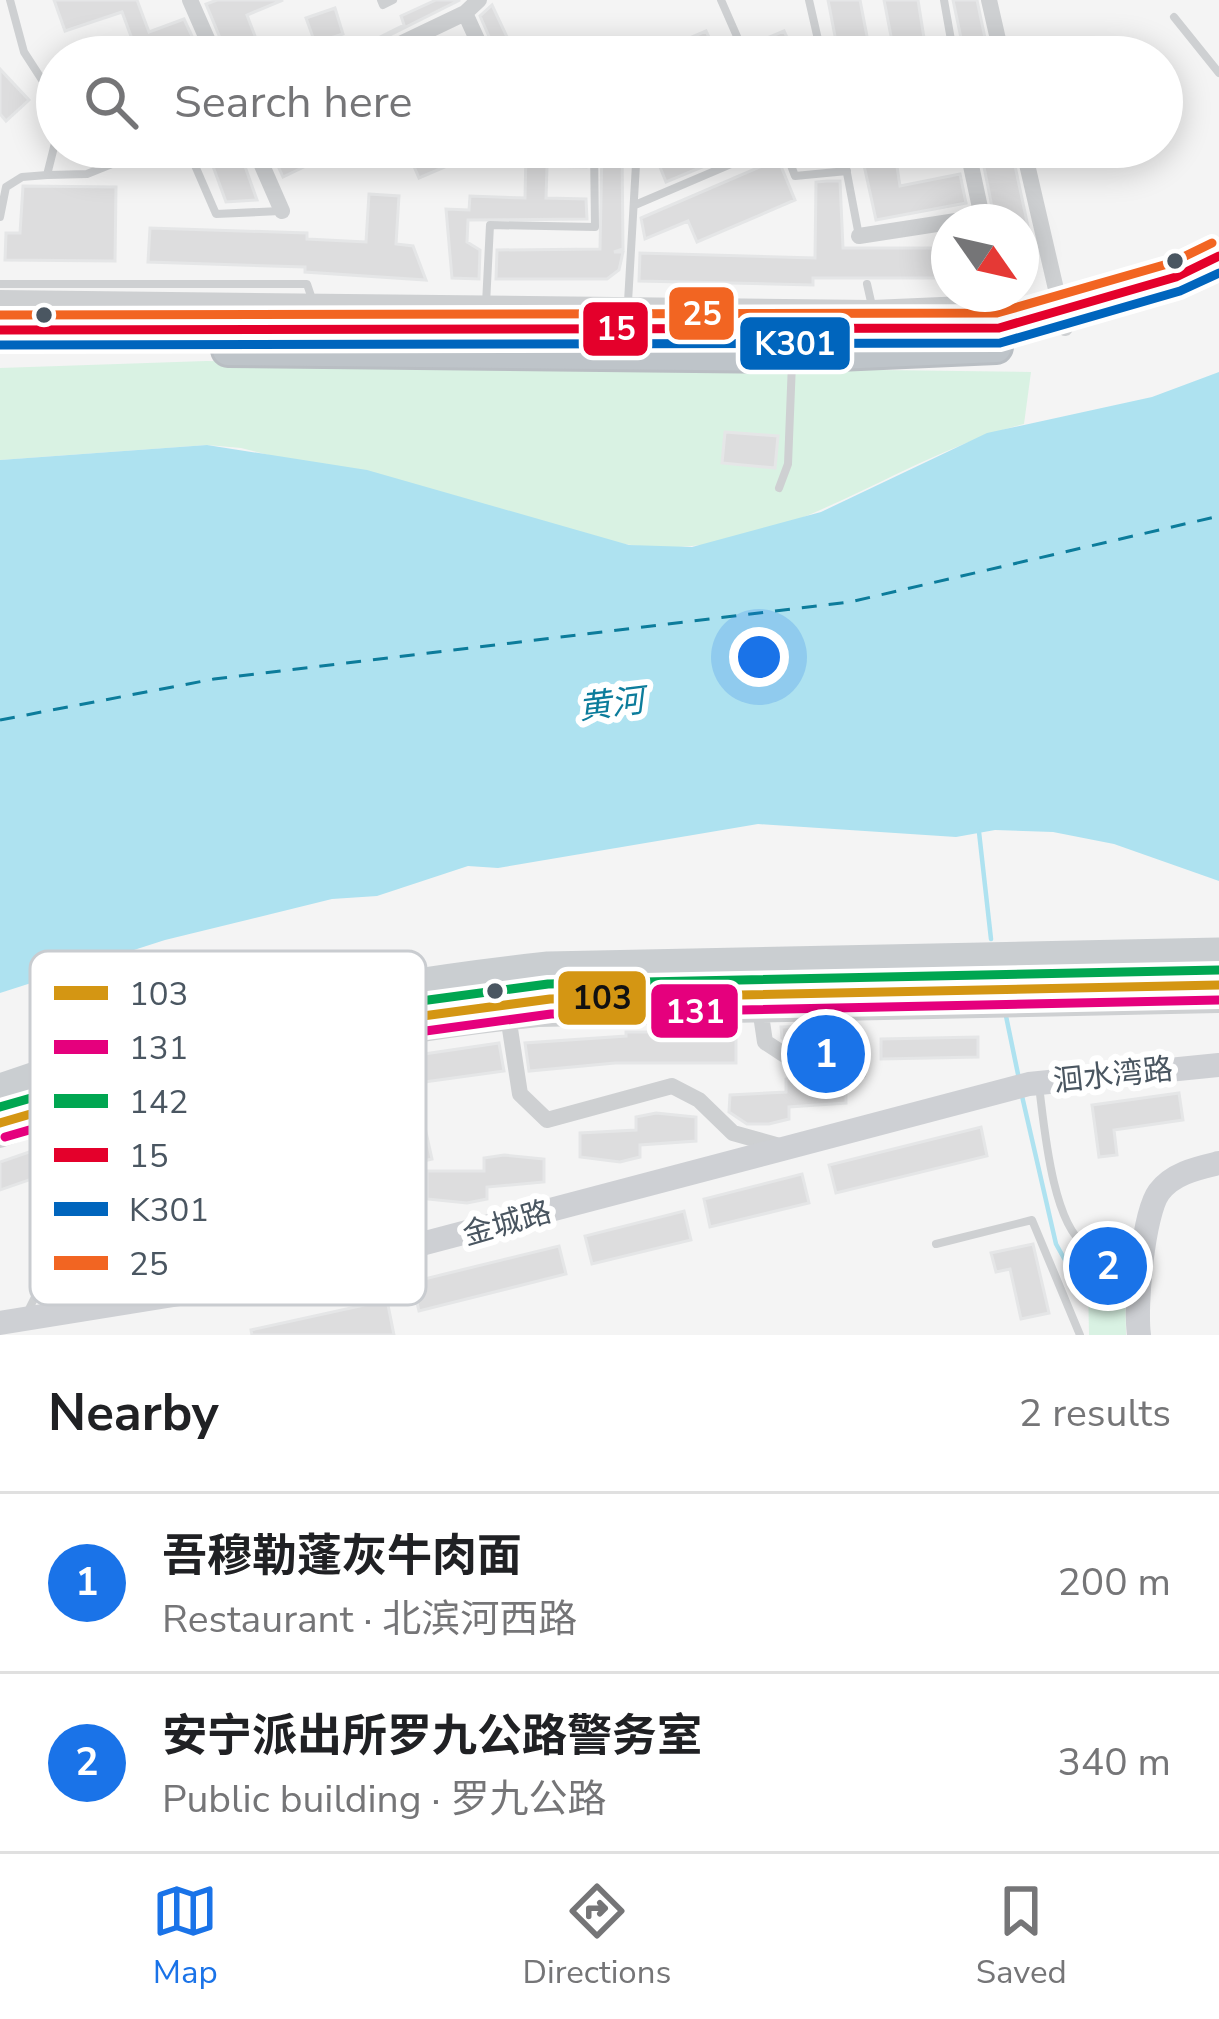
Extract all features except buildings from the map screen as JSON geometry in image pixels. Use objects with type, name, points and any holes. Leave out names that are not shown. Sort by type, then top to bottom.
[{"type":"highway","points":[[0,349],[792,356],[1001,347],[1219,256]]},
{"type":"highway","points":[[0,329],[485,316],[999,328],[1181,296],[1219,277]]},
{"type":"main road","points":[[426,980],[548,965],[1219,951]]},
{"type":"main road","points":[[426,1019],[1219,985]]},
{"type":"main road","points":[[0,1087],[30,1077]]},
{"type":"main road","points":[[0,1123],[30,1112]]},
{"type":"street","points":[[190,0],[204,36]]},
{"type":"street","points":[[989,0],[997,36]]},
{"type":"street","points":[[415,36],[472,7]]},
{"type":"street","points":[[263,168],[282,211]]},
{"type":"street","points":[[859,240],[982,217],[976,168]]},
{"type":"street","points":[[1023,168],[1062,319]]},
{"type":"street","points":[[0,298],[311,301],[485,316],[628,302],[872,308],[1011,302],[1062,319]]},
{"type":"street","points":[[426,1028],[508,1013],[761,1015],[1219,1005]]},
{"type":"street","points":[[508,1013],[520,1094],[548,1120],[672,1086],[699,1100],[734,1133],[788,1148]]},
{"type":"street","points":[[761,1015],[765,1042],[788,1057],[859,1072]]},
{"type":"street","name":"洄水湾路","points":[[1025,1086],[1219,1065]]},
{"type":"street","name":"金城路","points":[[426,1243],[1025,1086]]},
{"type":"street","points":[[0,1140],[30,1129]]},
{"type":"street","points":[[1139,1335],[1149,1217],[1157,1194],[1193,1169],[1219,1163]]},
{"type":"street","name":"金城路","points":[[12,1322],[127,1305]]},
{"type":"lane","points":[[10,0],[36,75]]},
{"type":"lane","points":[[381,0],[383,5],[393,0]]},
{"type":"lane","points":[[721,0],[737,36]]},
{"type":"lane","points":[[809,0],[817,36]]},
{"type":"lane","points":[[944,0],[950,36]]},
{"type":"lane","points":[[1174,17],[1219,74]]},
{"type":"lane","points":[[47,175],[49,168]]},
{"type":"lane","points":[[0,218],[6,187],[22,177],[88,174],[103,168]]},
{"type":"lane","points":[[196,168],[216,214],[282,211]]},
{"type":"lane","points":[[485,316],[490,225],[595,227],[595,168]]},
{"type":"lane","points":[[628,302],[636,168]]},
{"type":"lane","points":[[634,205],[722,168]]},
{"type":"lane","points":[[791,168],[794,176],[847,171]]},
{"type":"lane","points":[[846,168],[859,240]]},
{"type":"lane","points":[[0,284],[307,284],[313,289],[311,301]]},
{"type":"lane","points":[[867,284],[872,308]]},
{"type":"lane","points":[[779,488],[788,464],[792,356]]},
{"type":"lane","points":[[1025,1086],[1078,1242],[1100,1244]]},
{"type":"lane","points":[[936,1244],[1033,1220],[1080,1335]]},
{"type":"lane","points":[[12,1322],[30,1297]]},
{"type":"green space","points":[[206,361],[1031,372],[1024,424],[972,441],[772,529],[720,542],[665,547],[607,541],[241,448],[207,445],[0,460],[0,368]]},
{"type":"green space","points":[[1125,1283],[1126,1335],[1089,1335],[1088,1284]]},
{"type":"water","name":"黄河","points":[[1219,372],[1219,881],[1114,844],[1053,832],[995,830],[956,837],[758,824],[498,868],[468,866],[377,896],[332,899],[131,951],[30,951],[30,983],[0,993],[0,460],[207,445],[367,470],[629,545],[692,547],[821,512],[987,433],[1152,397]]},
{"type":"waterway","points":[[979,832],[991,939]]},
{"type":"waterway","points":[[1006,1016],[1019,1079]]},
{"type":"waterway","points":[[1022,1096],[1056,1244],[1070,1269]]},
{"type":"ferry route","points":[[0,720],[214,679],[850,602],[1219,516]]},
{"type":"transit line","name":"25","points":[[0,315],[997,313],[1171,263],[1212,243]]},
{"type":"transit line","name":"15","points":[[0,330],[999,328],[1176,277],[1219,256]]},
{"type":"transit line","name":"K301","points":[[0,345],[1000,343],[1180,291],[1219,273]]},
{"type":"transit line","name":"142","points":[[426,1000],[548,984],[1219,970]]},
{"type":"transit line","name":"103","points":[[426,1016],[550,999],[1219,985]]},
{"type":"transit line","name":"131","points":[[426,1031],[551,1014],[1219,1000]]},
{"type":"transit line","name":"142","points":[[0,1107],[30,1098]]},
{"type":"transit line","name":"103","points":[[0,1123],[30,1114]]},
{"type":"transit line","name":"131","points":[[5,1137],[30,1130]]},
{"type":"place","name":"吾穆勒蓬灰牛肉面","points":[[826,1054]]},
{"type":"place","name":"安宁派出所罗九公路警务室","points":[[1108,1266]]}]
